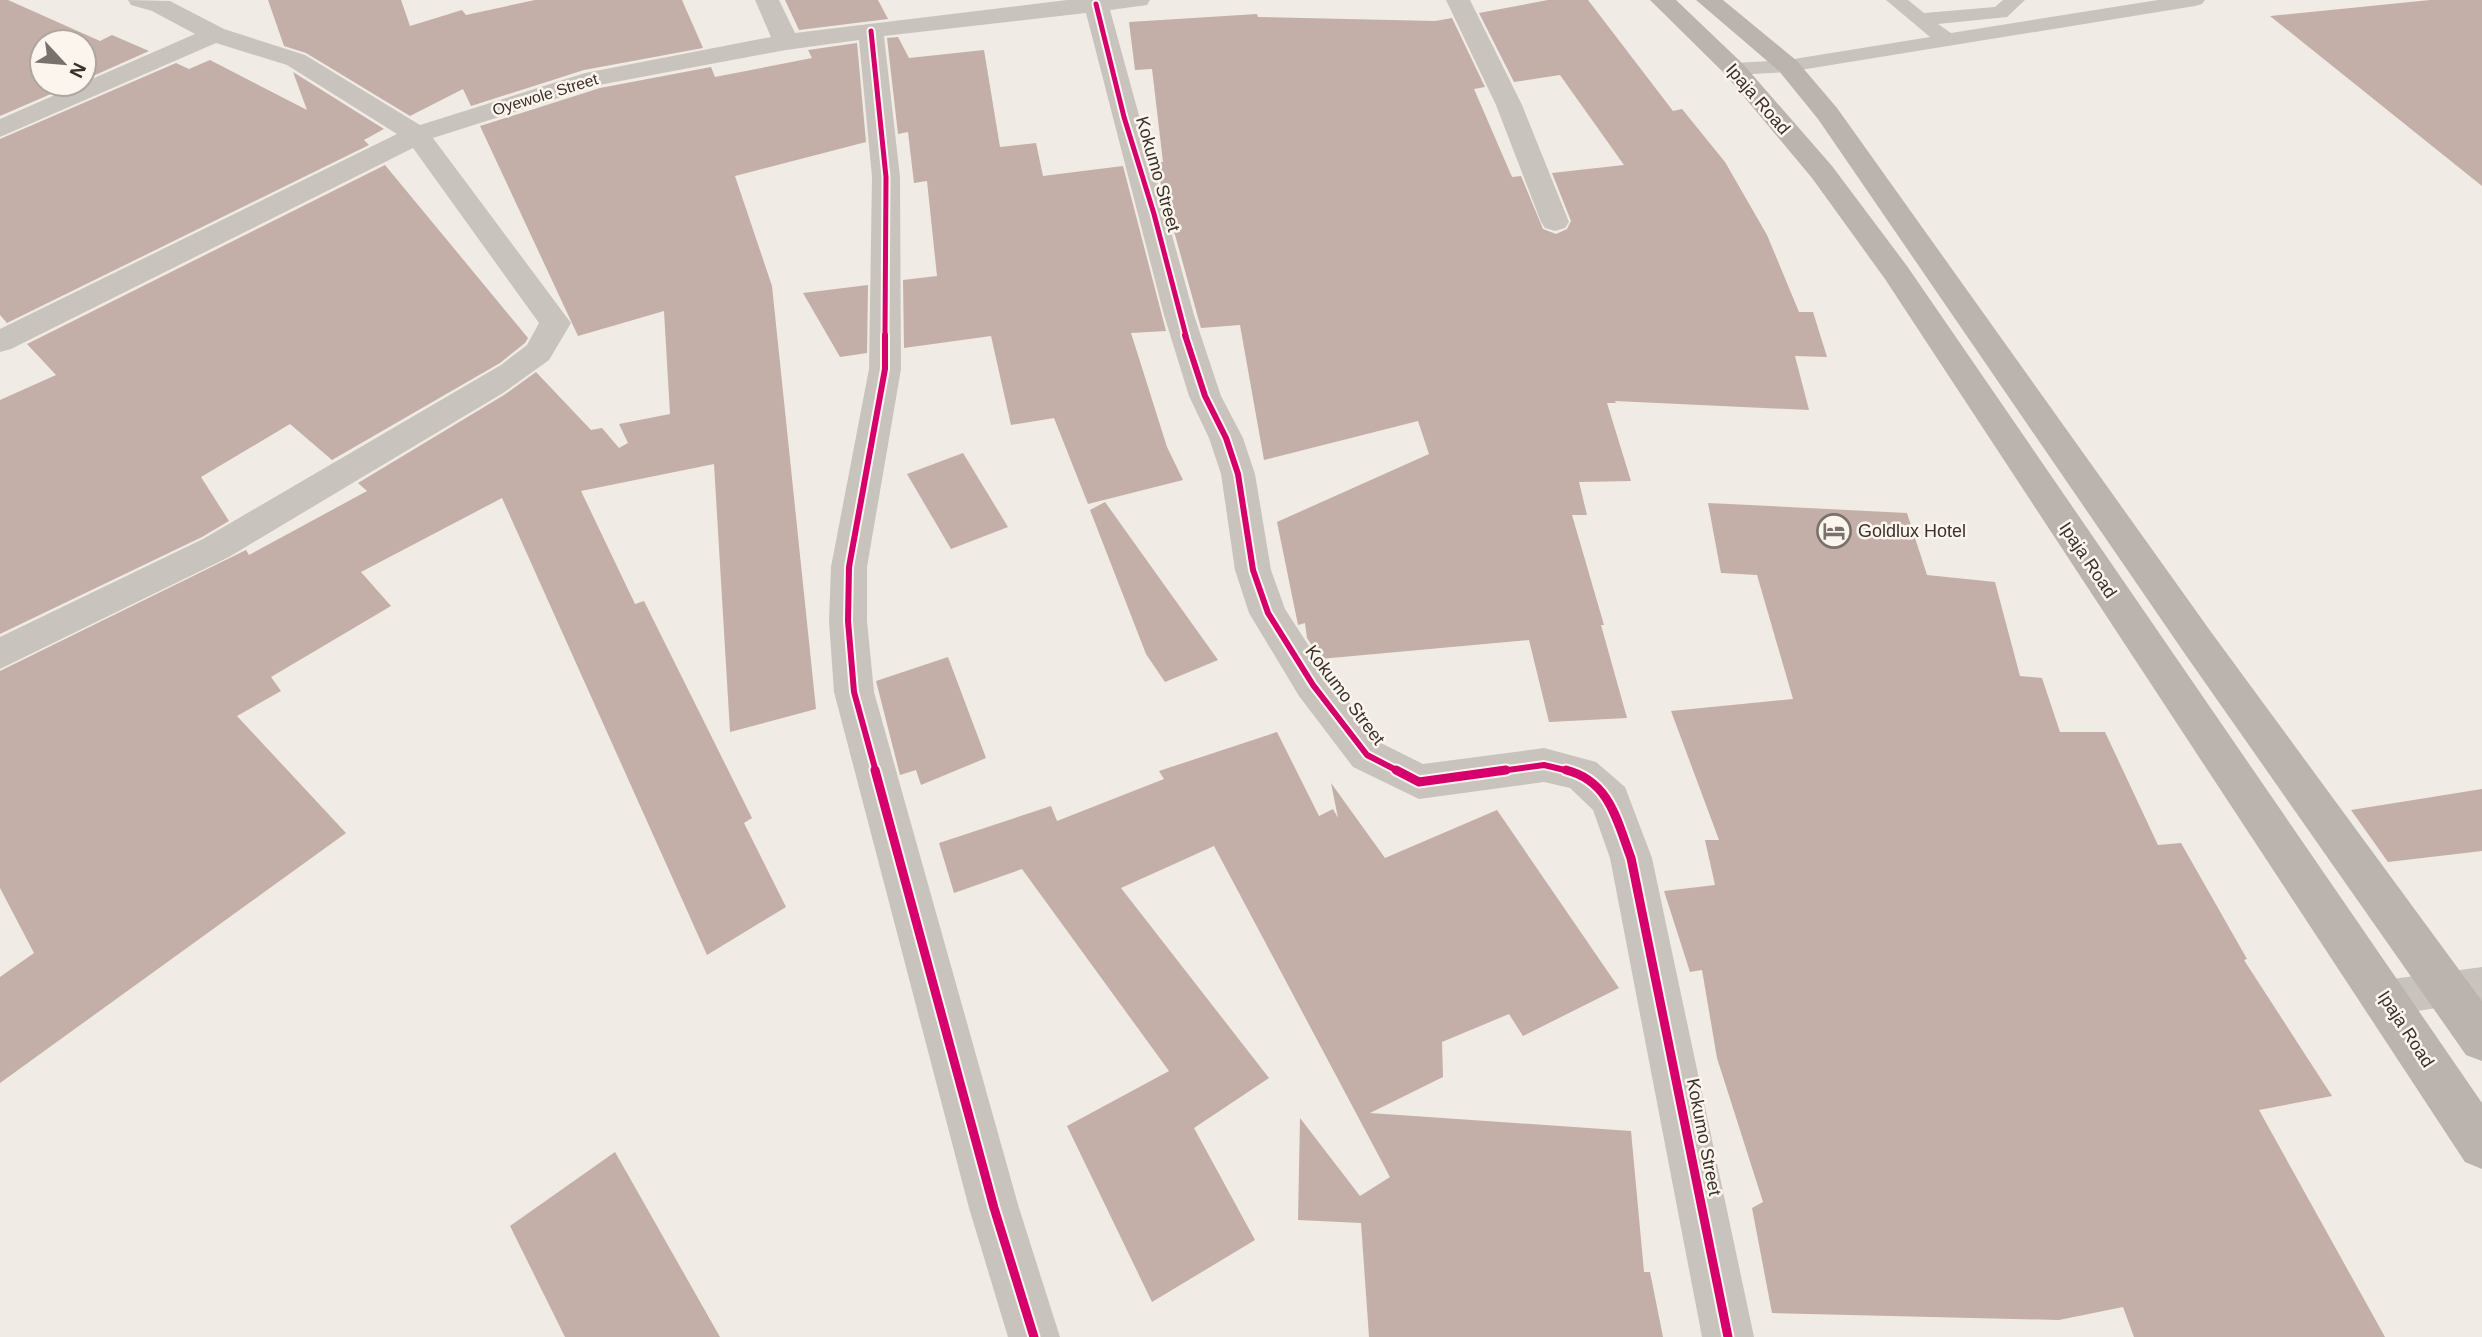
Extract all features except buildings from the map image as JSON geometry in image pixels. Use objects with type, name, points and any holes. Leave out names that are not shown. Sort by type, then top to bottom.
[{"type":"main road","name":"Ipaja Road","points":[[1662,0],[1734,69],[1822,172],[1896,273],[2482,1145]]},
{"type":"main road","points":[[1708,0],[1788,66],[1869,169],[2198,643],[2465,986],[2482,1039]]},
{"type":"street","points":[[0,654],[216,548],[492,385],[528,362],[549,341],[555,323],[417,135],[296,60],[215,34],[161,6],[140,0]]},
{"type":"street","points":[[767,0],[786,42]]},
{"type":"street","name":"Oyewole Street","points":[[0,342],[417,135],[593,78],[786,42],[1138,0]]},
{"type":"street","points":[[1458,0],[1509,105],[1555,222]]},
{"type":"street","name":"Kokumo Street","points":[[1096,5],[1179,315],[1205,396],[1226,438],[1238,474],[1253,570],[1268,613],[1313,685],[1367,755],[1419,782],[1544,765],[1582,774],[1610,800],[1631,858],[1728,1337]]},
{"type":"street","points":[[871,31],[886,177],[885,369],[849,567],[848,621],[854,692],[994,1208],[1034,1337]]},
{"type":"street","points":[[0,129],[215,34]]},
{"type":"lane","points":[[1896,0],[1947,40]]},
{"type":"lane","points":[[1919,19],[2000,13],[2015,0]]},
{"type":"lane","points":[[1734,69],[1788,66],[2196,0]]},
{"type":"lane","points":[[2385,998],[2465,986]]},
{"type":"cycle path","points":[[1096,4],[1179,315],[1205,396],[1226,438],[1238,474],[1253,570],[1268,613],[1313,685],[1367,755],[1419,782],[1544,765],[1582,774],[1610,800],[1631,858],[1728,1337]]},
{"type":"cycle path","points":[[871,31],[886,177],[885,369],[849,567],[848,621],[854,692],[994,1208],[1034,1337]]},
{"type":"place","name":"Goldlux Hotel","points":[[1834,531]]}]
